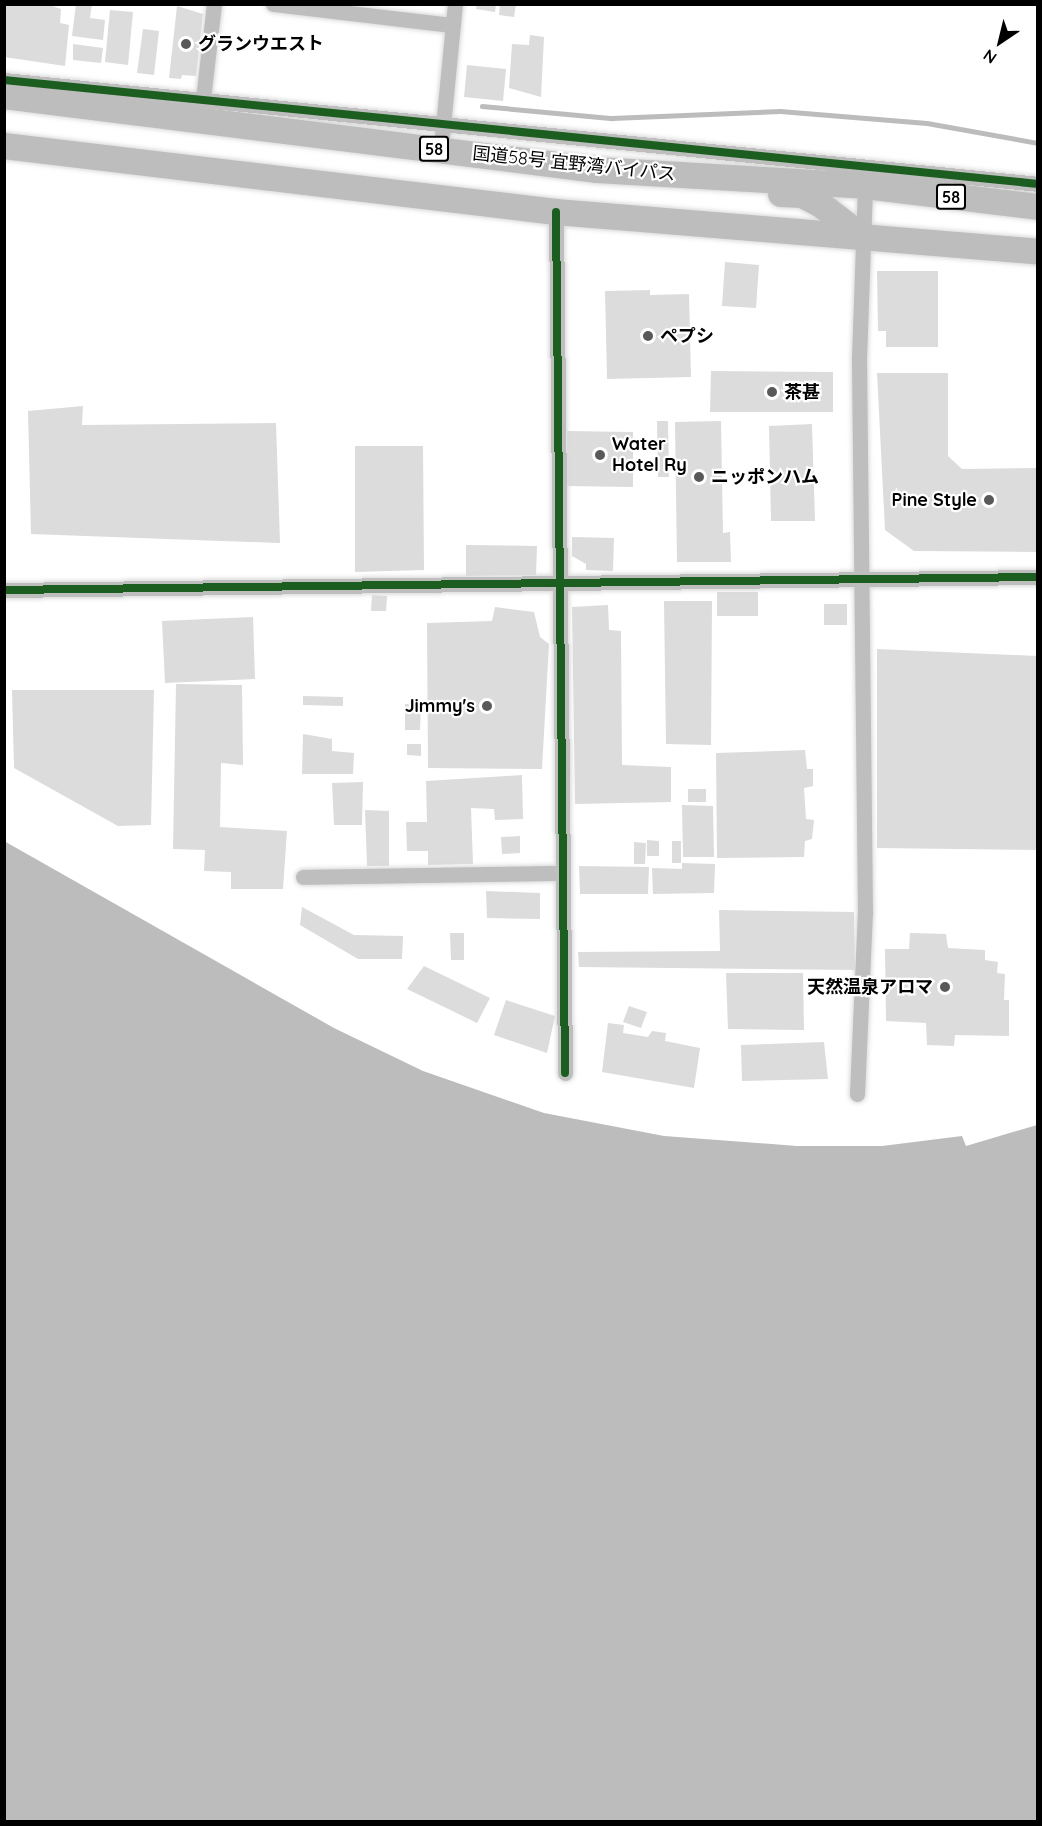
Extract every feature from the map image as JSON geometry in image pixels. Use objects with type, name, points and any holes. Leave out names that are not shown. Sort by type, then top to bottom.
[{"type":"highway","name":"国道58号 宜野湾バイパス","points":[[4,96],[442,138],[597,170],[865,186],[1038,207]]},
{"type":"highway","points":[[4,146],[556,212],[1038,252]]},
{"type":"highway","points":[[597,170],[802,195],[834,212],[860,236]]},
{"type":"street","points":[[203,99],[214,4]]},
{"type":"street","points":[[273,4],[453,25]]},
{"type":"street","points":[[442,138],[455,4]]},
{"type":"street","points":[[4,80],[203,99],[442,138],[673,144],[1038,184]]},
{"type":"street","points":[[857,1094],[865,914],[860,579],[860,236],[865,186]]},
{"type":"street","points":[[556,212],[565,1073]]},
{"type":"street","points":[[4,590],[1038,577]]},
{"type":"street","points":[[303,877],[562,873]]},
{"type":"shaded area","points":[[4,841],[334,1028],[423,1071],[544,1113],[664,1136],[797,1146],[882,1146],[962,1136],[966,1146],[1037,1125],[1037,1821],[5,1821]]},
{"type":"building","points":[[4,4],[47,4],[61,9],[60,23],[69,25],[65,66],[4,57]]},
{"type":"building","points":[[76,4],[92,4],[90,18],[105,20],[103,40],[72,36]]},
{"type":"building","points":[[477,4],[496,4],[495,12],[476,9]]},
{"type":"building","points":[[500,4],[516,4],[514,17],[499,15]]},
{"type":"building","name":"グランウエスト","points":[[177,6],[203,14],[196,76],[182,75],[181,79],[169,78]]},
{"type":"building","points":[[110,10],[133,12],[128,65],[105,62]]},
{"type":"building","points":[[143,29],[159,31],[154,75],[137,73]]},
{"type":"building","points":[[530,35],[544,37],[541,97],[509,88],[512,44],[529,45]]},
{"type":"building","points":[[73,44],[103,48],[101,63],[73,60]]},
{"type":"building","points":[[467,65],[506,69],[503,101],[464,97]]},
{"type":"building","points":[[725,262],[759,265],[756,308],[722,306]]},
{"type":"building","points":[[877,271],[938,271],[938,347],[886,347],[886,331],[878,331]]},
{"type":"building","name":"ペプシ","points":[[650,290],[650,295],[689,294],[691,377],[607,379],[605,291]]},
{"type":"building","name":"茶甚","points":[[711,371],[833,372],[833,412],[710,412]]},
{"type":"building","points":[[877,373],[948,373],[948,456],[962,469],[1038,468],[1038,552],[914,551],[885,530]]},
{"type":"building","points":[[83,406],[82,425],[276,423],[280,543],[31,534],[28,411]]},
{"type":"building","points":[[657,421],[668,421],[669,477],[658,477]]},
{"type":"building","name":"ニッポンハム","points":[[721,421],[723,533],[730,532],[731,562],[677,562],[675,422]]},
{"type":"building","points":[[812,424],[815,521],[771,521],[769,426]]},
{"type":"building","name":"Water Hotel Ry","points":[[567,431],[633,432],[633,487],[566,486]]},
{"type":"building","points":[[355,446],[423,446],[424,570],[355,572]]},
{"type":"building","points":[[572,537],[614,538],[613,571],[586,570],[586,564],[572,556]]},
{"type":"building","points":[[466,545],[537,546],[536,575],[466,576]]},
{"type":"building","points":[[717,592],[758,592],[758,616],[717,616]]},
{"type":"building","points":[[372,595],[387,596],[386,611],[371,611]]},
{"type":"building","points":[[664,601],[712,601],[711,745],[666,744]]},
{"type":"building","points":[[824,604],[847,604],[847,625],[824,625]]},
{"type":"building","points":[[608,605],[609,630],[621,631],[622,765],[671,767],[671,802],[575,804],[572,607]]},
{"type":"building","name":"Jimmy's","points":[[495,607],[534,612],[540,637],[549,644],[542,769],[428,768],[427,623],[492,621]]},
{"type":"building","points":[[253,617],[255,679],[165,683],[162,621]]},
{"type":"building","points":[[877,649],[1038,656],[1038,850],[877,848]]},
{"type":"building","points":[[176,684],[242,685],[243,765],[221,763],[220,827],[287,831],[283,889],[231,889],[231,872],[204,871],[205,850],[173,849]]},
{"type":"building","points":[[12,690],[154,690],[151,825],[118,826],[14,768]]},
{"type":"building","points":[[303,696],[343,697],[343,706],[303,705]]},
{"type":"building","points":[[405,704],[421,704],[420,730],[405,730]]},
{"type":"building","points":[[303,734],[332,739],[332,751],[354,753],[353,774],[302,774]]},
{"type":"building","points":[[407,744],[421,744],[421,756],[407,755]]},
{"type":"building","points":[[805,750],[807,769],[813,769],[813,786],[804,788],[806,819],[814,820],[812,839],[805,841],[804,857],[717,858],[716,753]]},
{"type":"building","points":[[522,775],[523,819],[495,820],[494,809],[471,808],[473,864],[428,865],[428,851],[407,851],[406,822],[427,822],[426,781]]},
{"type":"building","points":[[363,782],[362,825],[334,825],[332,783]]},
{"type":"building","points":[[688,789],[706,789],[706,802],[688,802]]},
{"type":"building","points":[[682,805],[713,806],[714,857],[683,857]]},
{"type":"building","points":[[365,810],[389,811],[389,866],[367,866]]},
{"type":"building","points":[[520,836],[520,853],[502,854],[501,837]]},
{"type":"building","points":[[647,840],[659,841],[659,856],[647,856]]},
{"type":"building","points":[[672,841],[681,841],[681,863],[672,863]]},
{"type":"building","points":[[634,842],[646,843],[645,864],[634,864]]},
{"type":"building","points":[[682,863],[715,864],[714,893],[653,894],[652,868],[682,869]]},
{"type":"building","points":[[579,866],[649,867],[648,894],[580,894]]},
{"type":"building","points":[[486,891],[540,893],[540,919],[487,918]]},
{"type":"building","points":[[302,907],[354,935],[403,936],[402,959],[358,959],[300,925]]},
{"type":"building","points":[[719,910],[854,912],[855,970],[579,967],[578,952],[720,951]]},
{"type":"building","points":[[450,933],[464,933],[464,960],[451,960]]},
{"type":"building","name":"天然温泉アロマ","points":[[910,933],[946,934],[948,948],[985,950],[985,960],[998,962],[997,973],[1005,974],[1004,1000],[1009,1000],[1009,1036],[955,1035],[954,1046],[927,1045],[926,1023],[886,1021],[885,949],[909,949]]},
{"type":"building","points":[[424,966],[490,998],[477,1023],[407,989]]},
{"type":"building","points":[[726,973],[803,973],[804,1030],[728,1029]]},
{"type":"building","points":[[506,1000],[555,1016],[547,1053],[494,1035]]},
{"type":"building","points":[[629,1006],[647,1012],[641,1028],[623,1022]]},
{"type":"building","points":[[608,1023],[624,1025],[623,1033],[648,1037],[652,1031],[666,1033],[665,1041],[700,1048],[694,1088],[602,1072]]},
{"type":"building","points":[[824,1042],[828,1079],[742,1081],[741,1045]]},
{"type":"waterway","points":[[482,106],[612,118],[780,111],[927,123],[1038,143]]},
{"type":"cycle path","points":[[4,80],[1038,184]]},
{"type":"cycle path","points":[[556,212],[565,1073]]},
{"type":"cycle path","points":[[4,590],[1038,577]]},
{"type":"place","name":"グランウエスト","points":[[186,44]]},
{"type":"place","name":"ペプシ","points":[[648,336]]},
{"type":"place","name":"茶甚","points":[[772,392]]},
{"type":"place","name":"Water Hotel Ry","points":[[600,455]]},
{"type":"place","name":"ニッポンハム","points":[[699,477]]},
{"type":"place","name":"Pine Style","points":[[989,500]]},
{"type":"place","name":"Jimmy's","points":[[487,706]]},
{"type":"place","name":"天然温泉アロマ","points":[[945,987]]}]
